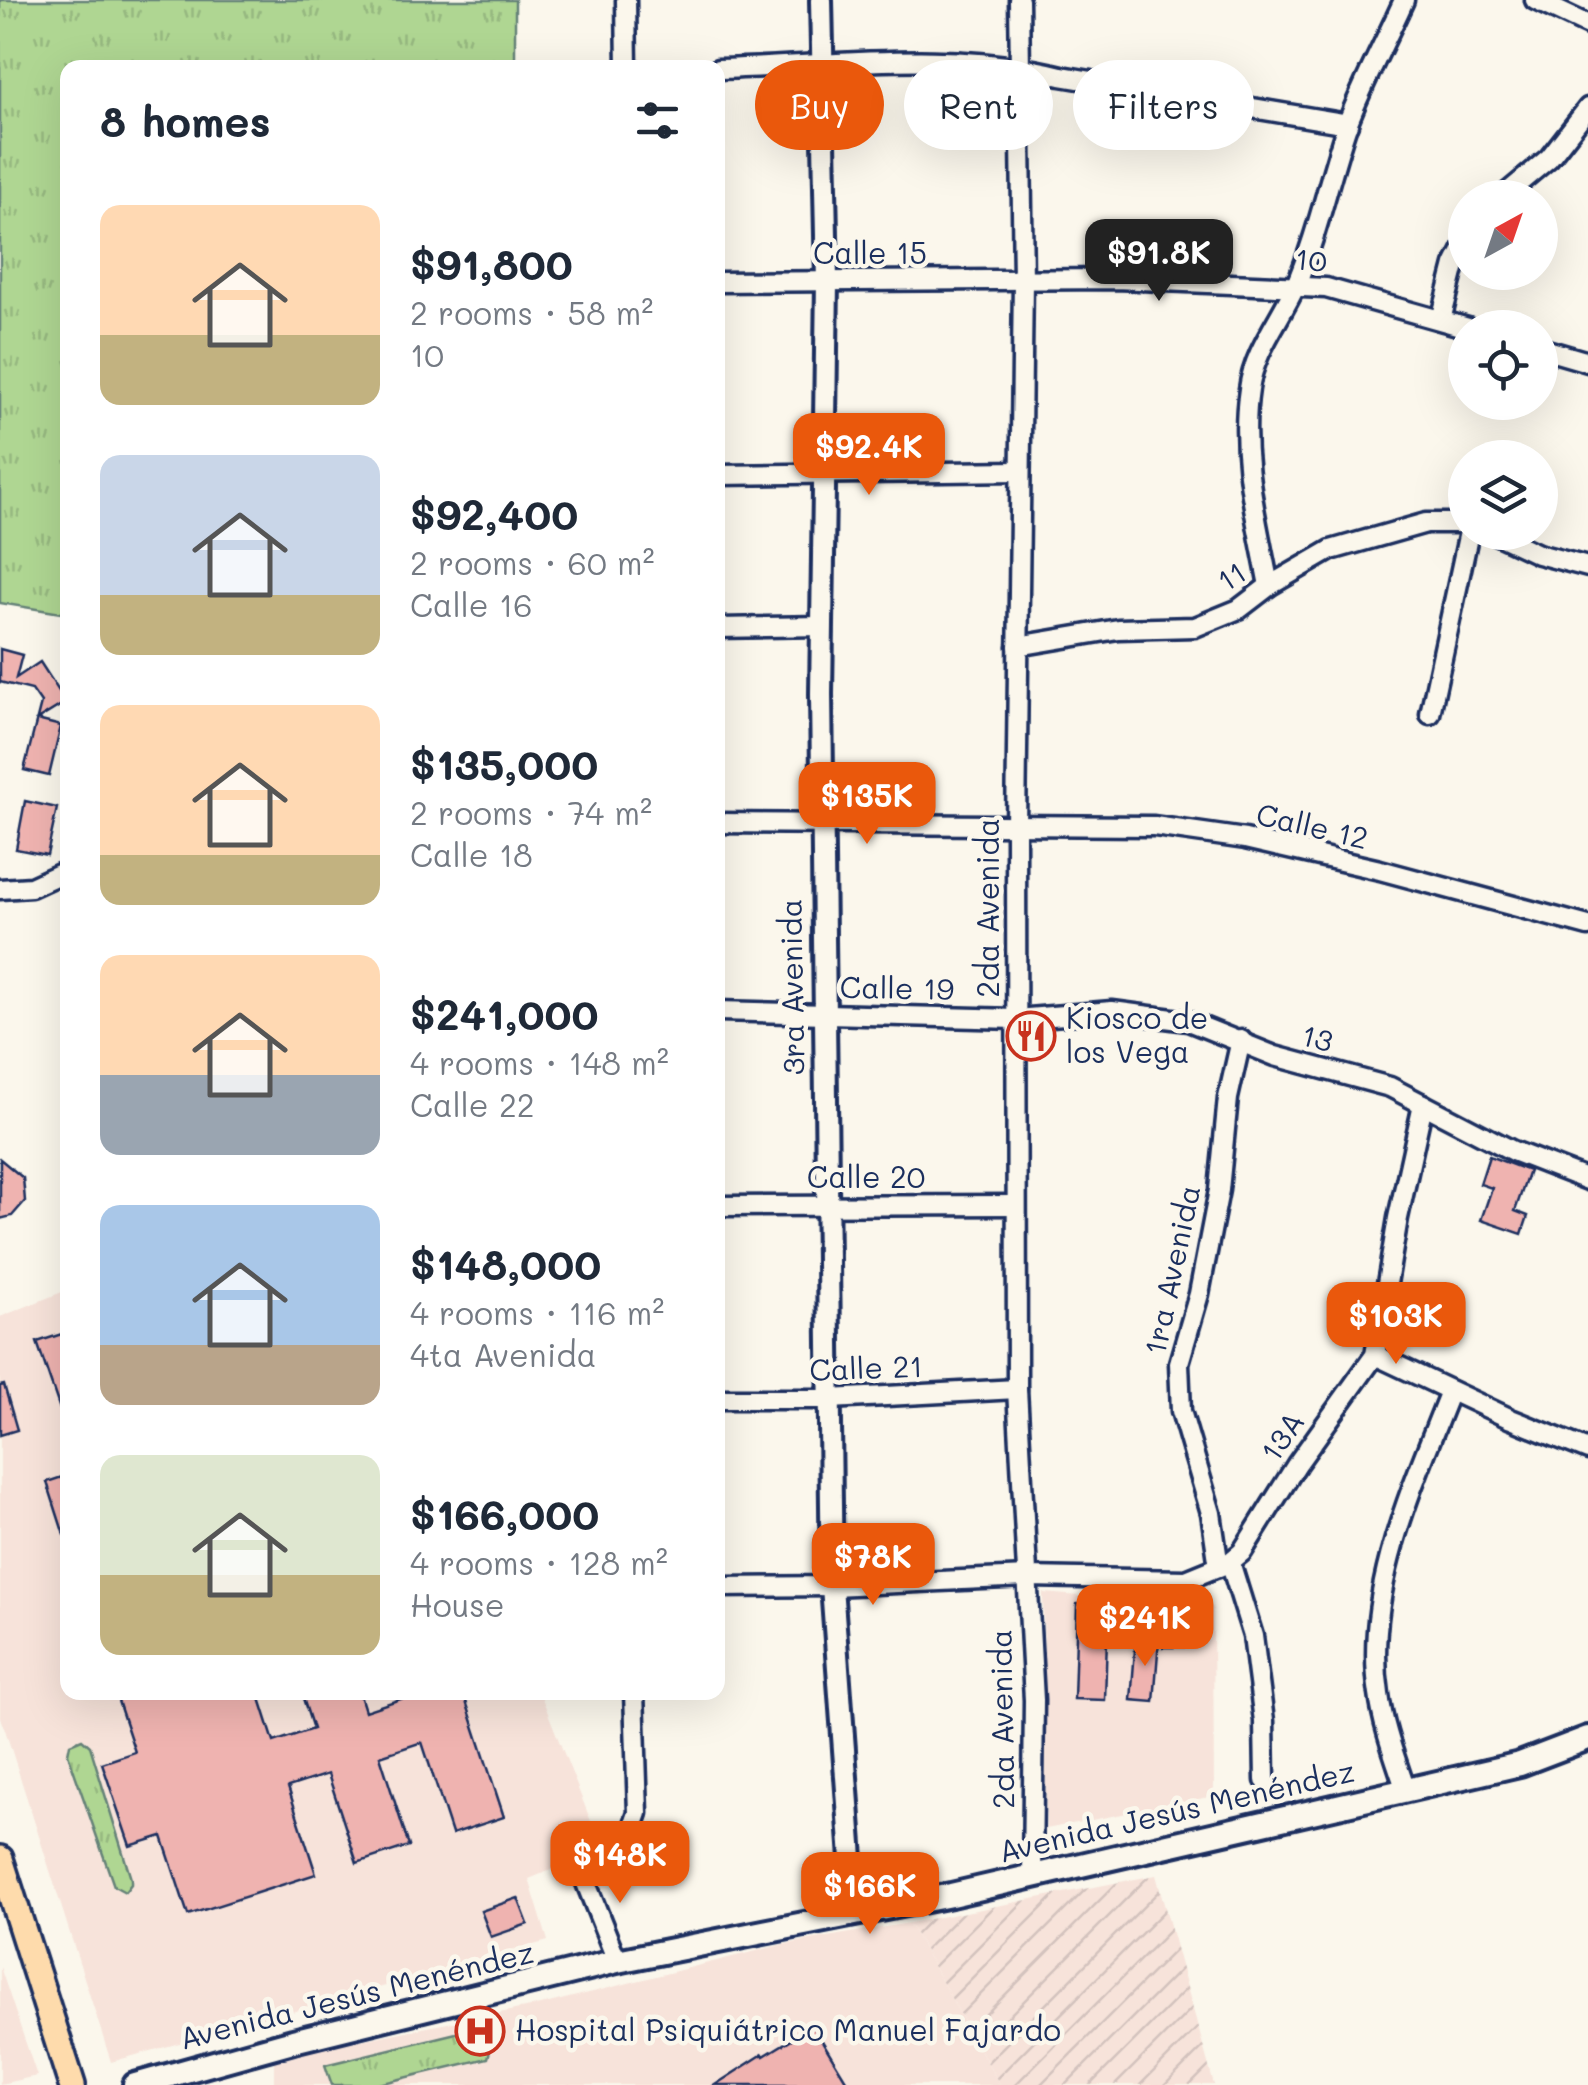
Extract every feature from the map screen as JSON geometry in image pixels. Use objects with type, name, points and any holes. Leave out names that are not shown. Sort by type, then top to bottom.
[{"type":"main road","name":"Avenida Jesús Menéndez","points":[[134,2085],[616,1961],[1032,1877],[1520,1764],[1588,1738]]},
{"type":"main road","points":[[0,1859],[72,2085]]},
{"type":"street","points":[[626,0],[627,60]]},
{"type":"street","name":"3ra Avenida","points":[[821,0],[822,60]]},
{"type":"street","name":"2da Avenida","points":[[1020,0],[1020,60]]},
{"type":"street","points":[[1269,586],[1252,494],[1246,415],[1249,385],[1262,347],[1295,286],[1328,196],[1348,124],[1404,0]]},
{"type":"street","points":[[1535,0],[1588,25]]},
{"type":"street","points":[[725,69],[755,68]]},
{"type":"street","points":[[1053,74],[1348,124]]},
{"type":"street","points":[[1522,180],[1550,158],[1588,108]]},
{"type":"street","name":"3ra Avenida","points":[[824,150],[827,282],[822,475],[822,823],[832,1586],[856,1913]]},
{"type":"street","name":"2da Avenida","points":[[1021,150],[1016,1390],[1034,1700],[1032,1877]]},
{"type":"street","name":"10","points":[[1023,280],[1116,279],[1326,288],[1448,322]]},
{"type":"street","name":"Calle 15","points":[[725,282],[1023,280]]},
{"type":"street","points":[[1441,320],[1449,290]]},
{"type":"street","points":[[1558,353],[1588,362]]},
{"type":"street","points":[[725,475],[1020,471]]},
{"type":"street","name":"11","points":[[1018,646],[1118,629],[1195,627],[1239,609],[1330,550],[1426,523],[1448,523]]},
{"type":"street","points":[[1430,714],[1465,550]]},
{"type":"street","points":[[1530,550],[1588,567]]},
{"type":"street","points":[[725,628],[822,626]]},
{"type":"street","name":"Calle 12","points":[[725,824],[1154,826],[1244,839],[1380,870],[1588,926]]},
{"type":"street","points":[[0,889],[31,887],[60,874]]},
{"type":"street","name":"Calle 19","points":[[725,1010],[1016,1019]]},
{"type":"street","name":"13","points":[[1016,1019],[1112,1011],[1188,1020],[1275,1056],[1390,1087],[1513,1151],[1588,1180]]},
{"type":"street","name":"1ra Avenida","points":[[1241,1040],[1228,1098],[1218,1190],[1199,1294],[1179,1363],[1182,1411],[1224,1565],[1253,1636],[1264,1721],[1265,1780]]},
{"type":"street","name":"13A","points":[[1224,1565],[1242,1552],[1297,1464],[1375,1356],[1398,1218],[1423,1104]]},
{"type":"street","name":"Calle 20","points":[[725,1206],[1016,1206]]},
{"type":"street","points":[[1375,1356],[1588,1450]]},
{"type":"street","name":"Calle 21","points":[[725,1399],[1016,1390]]},
{"type":"street","points":[[1406,1790],[1378,1693],[1378,1624],[1399,1520],[1450,1390]]},
{"type":"street","points":[[725,1587],[1027,1577],[1186,1580],[1224,1565]]},
{"type":"street","points":[[616,1961],[580,1868],[627,1844],[638,1813],[634,1700]]},
{"type":"shaded area","points":[[60,1293],[60,1700],[543,1700],[602,1849],[529,1879],[548,1941],[111,2062],[0,1714],[0,1317]]},
{"type":"shaded area","points":[[1043,1593],[1213,1607],[1214,1796],[1046,1829]]},
{"type":"shaded area","points":[[1156,1875],[1214,2085],[1000,2085],[909,1923]]},
{"type":"shaded area","points":[[909,1923],[1000,2085],[274,2085],[274,2057],[545,2004],[780,1945]]},
{"type":"shaded area","points":[[0,1967],[37,2076],[0,2084]]},
{"type":"green space","points":[[0,0],[515,0],[515,60],[60,60],[60,613],[0,603]]},
{"type":"green space","points":[[82,1739],[90,1746],[131,1879],[125,1892],[114,1886],[68,1754],[70,1744]]},
{"type":"green space","points":[[489,2025],[493,2040],[488,2058],[375,2085],[332,2085],[325,2065]]},
{"type":"building","points":[[0,649],[22,655],[16,678],[40,662],[60,693],[60,706],[37,720],[60,726],[49,776],[24,770],[41,703],[32,690],[0,682]]},
{"type":"building","points":[[25,801],[57,808],[47,855],[16,849]]},
{"type":"building","points":[[1489,1156],[1529,1171],[1515,1211],[1528,1216],[1522,1234],[1481,1220],[1492,1188],[1480,1184]]},
{"type":"building","points":[[0,1159],[23,1178],[25,1201],[12,1216],[0,1219]]},
{"type":"building","points":[[60,1335],[60,1409],[37,1342]]},
{"type":"building","points":[[4,1385],[17,1430],[0,1435],[0,1386]]},
{"type":"building","points":[[60,1478],[60,1523],[47,1482]]},
{"type":"building","points":[[1077,1604],[1108,1605],[1105,1700],[1074,1699]]},
{"type":"building","points":[[1165,1609],[1194,1610],[1193,1647],[1164,1647]]},
{"type":"building","points":[[1136,1637],[1159,1639],[1154,1702],[1131,1700]]},
{"type":"building","points":[[118,1700],[261,1700],[274,1742],[313,1729],[304,1700],[362,1700],[365,1711],[398,1700],[466,1700],[504,1817],[452,1834],[422,1742],[380,1756],[409,1846],[357,1863],[328,1774],[288,1787],[316,1874],[188,1915],[162,1836],[130,1846],[102,1763],[135,1752]]},
{"type":"building","points":[[518,1898],[528,1924],[491,1937],[481,1911]]},
{"type":"building","points":[[813,2026],[849,2085],[715,2085],[763,2054]]},
{"type":"place","name":"Kiosco de los Vega","points":[[1031,1036]]},
{"type":"place","name":"Hospital Psiquiátrico Manuel Fajardo","points":[[480,2031]]}]
